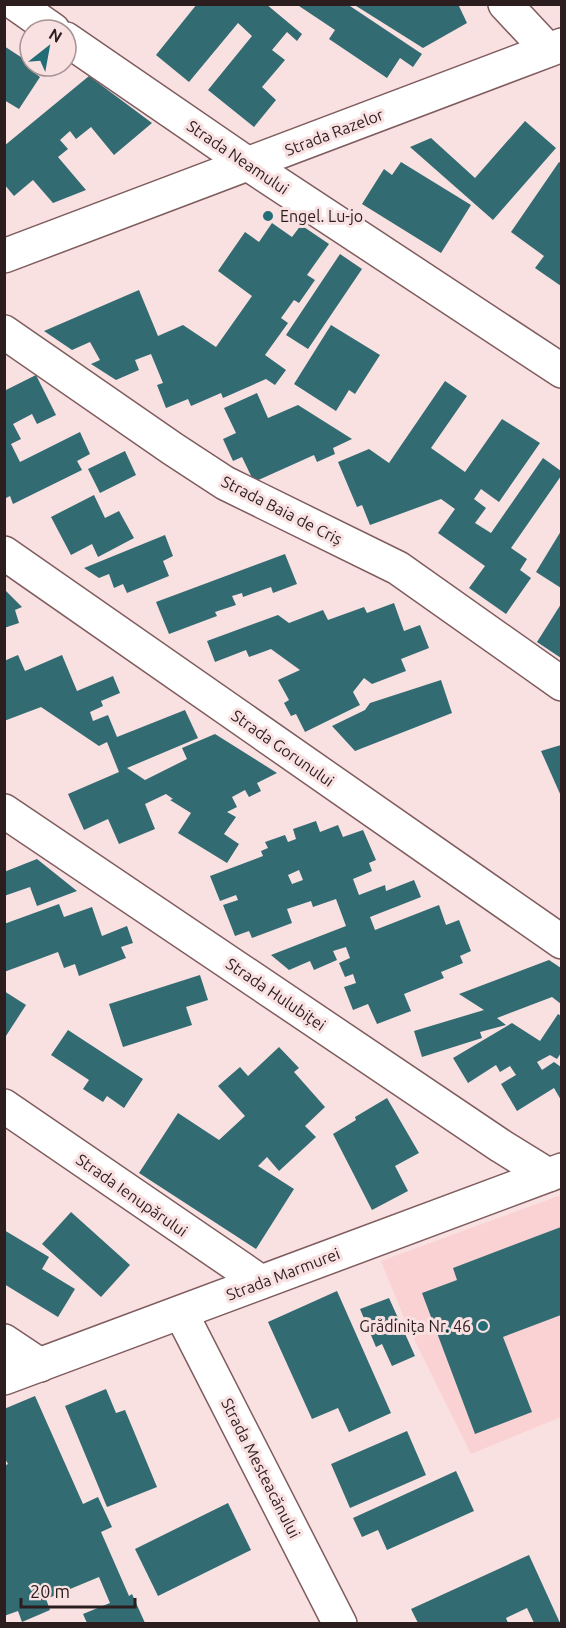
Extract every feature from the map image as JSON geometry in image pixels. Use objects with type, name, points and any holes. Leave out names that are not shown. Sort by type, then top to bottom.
[{"type":"street","points":[[16,4],[36,18]]},
{"type":"street","points":[[505,4],[555,48]]},
{"type":"street","name":"Strada Neamului","points":[[78,47],[248,164],[561,371]]},
{"type":"street","name":"Strada Razelor","points":[[4,256],[555,48]]},
{"type":"street","name":"Strada Baia de Criș","points":[[4,332],[225,483],[398,568],[561,684]]},
{"type":"street","name":"Strada Gorunului","points":[[4,553],[561,942]]},
{"type":"street","name":"Strada Hulubiței","points":[[4,811],[492,1139],[555,1172]]},
{"type":"street","name":"Strada Ienupărului","points":[[4,1106],[261,1282]]},
{"type":"street","name":"Strada Marmurei","points":[[4,1378],[555,1172]]},
{"type":"street","name":"Strada Mesteacănului","points":[[181,1313],[340,1623]]},
{"type":"street","points":[[4,1341],[40,1365]]},
{"type":"shaded area","points":[[561,1195],[561,1417],[471,1454],[407,1325],[381,1261]]},
{"type":"building","points":[[197,4],[266,4],[302,34],[297,41],[287,32],[272,50],[285,60],[262,87],[276,100],[254,127],[208,90],[252,36],[238,23],[189,82],[156,55]]},
{"type":"building","points":[[296,4],[347,4],[422,54],[413,67],[400,58],[387,78],[329,39],[335,30]]},
{"type":"building","points":[[353,4],[458,4],[467,23],[423,48]]},
{"type":"building","points":[[4,46],[18,55],[18,78],[39,78],[19,109],[4,100]]},
{"type":"building","points":[[89,76],[152,123],[114,155],[91,127],[76,139],[70,131],[60,140],[68,149],[58,157],[86,190],[53,203],[33,180],[14,196],[4,184],[4,146]]},
{"type":"building","points":[[525,121],[556,148],[493,220],[410,147],[431,138],[475,178]]},
{"type":"building","points":[[401,162],[471,205],[441,253],[362,204],[384,169],[392,175]]},
{"type":"building","points":[[559,162],[561,163],[561,286],[535,268],[544,256],[511,232]]},
{"type":"building","points":[[272,223],[292,237],[301,225],[329,244],[307,275],[315,280],[299,303],[294,300],[281,318],[288,323],[265,355],[286,370],[275,385],[266,379],[223,398],[221,393],[191,406],[188,399],[166,408],[157,385],[163,383],[151,354],[135,360],[139,370],[116,380],[91,364],[100,360],[90,342],[72,350],[44,331],[139,290],[158,336],[183,325],[216,347],[252,296],[218,271],[245,232],[259,242]]},
{"type":"building","points":[[340,254],[362,269],[308,349],[286,335]]},
{"type":"building","points":[[331,325],[380,355],[355,394],[349,390],[336,411],[294,384]]},
{"type":"building","points":[[36,375],[56,415],[37,424],[32,414],[13,424],[21,439],[11,444],[20,462],[80,432],[90,454],[77,461],[82,470],[13,504],[10,496],[4,499],[4,391]]},
{"type":"building","points":[[445,381],[467,396],[431,448],[465,472],[502,419],[540,443],[499,502],[481,489],[474,499],[486,508],[475,523],[491,533],[543,458],[561,471],[561,476],[511,548],[527,559],[520,570],[531,578],[506,614],[469,588],[485,566],[438,533],[455,509],[441,499],[370,525],[362,505],[357,507],[338,462],[369,449],[389,463]]},
{"type":"building","points":[[257,393],[268,418],[298,405],[352,439],[333,448],[335,454],[317,462],[314,455],[254,482],[242,457],[233,461],[223,439],[236,433],[224,408]]},
{"type":"building","points":[[125,451],[136,475],[100,493],[88,469]]},
{"type":"building","points":[[94,495],[105,518],[119,511],[134,538],[98,557],[92,544],[71,555],[51,517]]},
{"type":"building","points":[[561,531],[561,588],[536,572]]},
{"type":"building","points":[[165,535],[173,556],[163,561],[169,576],[127,593],[123,584],[114,588],[109,574],[99,578],[84,568]]},
{"type":"building","points":[[285,554],[297,584],[273,593],[271,587],[243,597],[242,593],[232,596],[236,605],[215,612],[217,616],[169,634],[156,602]]},
{"type":"building","points":[[4,589],[22,607],[15,610],[19,623],[4,628]]},
{"type":"building","points":[[394,603],[404,631],[420,625],[429,648],[401,659],[406,671],[372,684],[364,678],[353,692],[360,705],[305,732],[296,714],[291,716],[284,703],[289,700],[278,680],[300,670],[271,649],[249,657],[246,650],[215,662],[207,641],[278,615],[289,623],[323,610],[328,620],[364,607],[367,613]]},
{"type":"building","points":[[561,604],[561,658],[537,642]]},
{"type":"building","points":[[18,655],[25,671],[62,655],[77,691],[113,676],[120,693],[101,701],[103,706],[90,712],[93,721],[108,715],[117,737],[185,710],[198,738],[127,768],[145,780],[187,759],[182,748],[215,734],[277,773],[257,783],[261,791],[249,797],[245,790],[232,797],[237,807],[227,812],[236,817],[224,834],[239,844],[227,863],[178,833],[191,813],[170,800],[173,799],[166,794],[145,804],[155,829],[119,844],[108,819],[84,830],[68,794],[119,772],[107,742],[99,746],[41,707],[4,721],[4,661]]},
{"type":"building","points":[[441,680],[452,713],[355,751],[332,726],[365,710],[370,703]]},
{"type":"building","points":[[561,745],[561,796],[541,751]]},
{"type":"building","points":[[316,821],[320,832],[338,825],[343,837],[363,830],[376,860],[369,863],[372,871],[353,879],[359,895],[385,885],[386,891],[414,880],[421,897],[370,917],[375,930],[439,905],[446,925],[459,920],[471,951],[460,956],[463,963],[441,972],[444,978],[404,994],[411,1011],[377,1024],[368,1004],[353,1010],[344,987],[356,983],[353,974],[345,977],[339,963],[350,958],[346,947],[333,951],[337,960],[314,970],[310,961],[289,970],[271,955],[346,926],[336,899],[313,907],[311,901],[287,909],[292,923],[252,938],[249,931],[235,936],[223,905],[238,900],[236,895],[220,901],[210,876],[263,856],[261,851],[268,848],[265,842],[285,835],[288,842],[296,839],[293,829]],"holes":[[[299,870],[303,880],[292,884],[288,875]]]},
{"type":"building","points":[[37,859],[77,891],[37,906],[30,887],[4,896],[4,872]]},
{"type":"building","points":[[59,904],[64,917],[92,907],[102,936],[127,926],[133,943],[121,947],[126,958],[79,976],[75,964],[64,968],[58,952],[4,972],[4,924]]},
{"type":"building","points":[[549,960],[561,968],[561,1004],[552,997],[497,1018],[506,1025],[480,1032],[482,1038],[422,1057],[414,1031],[484,1010],[459,994]]},
{"type":"building","points":[[200,975],[208,1000],[186,1007],[192,1025],[123,1047],[109,1004]]},
{"type":"building","points":[[4,991],[26,1005],[4,1039]]},
{"type":"building","points":[[558,1014],[561,1016],[561,1053],[557,1059],[550,1055],[537,1062],[542,1070],[554,1062],[561,1067],[561,1100],[554,1088],[517,1111],[501,1084],[516,1075],[510,1066],[500,1072],[496,1065],[468,1083],[453,1058],[512,1023],[540,1041]]},
{"type":"building","points":[[68,1030],[143,1079],[124,1108],[107,1096],[103,1102],[83,1089],[89,1080],[51,1055]]},
{"type":"building","points":[[279,1047],[299,1068],[294,1072],[325,1107],[305,1126],[316,1137],[279,1171],[267,1157],[258,1166],[294,1189],[256,1249],[139,1173],[178,1113],[219,1140],[245,1116],[218,1086],[240,1067],[248,1076]]},
{"type":"building","points":[[387,1098],[419,1153],[395,1166],[408,1191],[372,1210],[333,1134],[356,1120],[355,1117]]},
{"type":"building","points":[[71,1212],[130,1265],[101,1297],[42,1244]]},
{"type":"building","name":"Grădinița Nr. 46","points":[[561,1227],[561,1315],[503,1337],[532,1412],[475,1434],[422,1293],[457,1280],[453,1268]]},
{"type":"building","points":[[4,1230],[49,1257],[42,1269],[75,1289],[58,1317],[4,1284]]},
{"type":"building","points":[[337,1291],[391,1413],[349,1432],[338,1408],[312,1419],[268,1322]]},
{"type":"building","points":[[389,1298],[415,1356],[392,1366],[382,1344],[376,1347],[360,1309]]},
{"type":"building","points":[[106,1389],[116,1413],[125,1410],[157,1487],[107,1507],[65,1406]]},
{"type":"building","points":[[35,1396],[83,1504],[98,1497],[112,1527],[101,1532],[129,1596],[132,1594],[145,1623],[87,1623],[83,1614],[110,1603],[99,1577],[46,1599],[50,1610],[22,1622],[18,1611],[4,1616],[4,1466],[8,1464],[4,1457],[4,1409]]},
{"type":"building","points":[[407,1431],[426,1475],[350,1508],[331,1464]]},
{"type":"building","points":[[456,1471],[474,1511],[387,1550],[378,1530],[362,1537],[353,1518]]},
{"type":"building","points":[[228,1503],[251,1550],[158,1596],[135,1549]]},
{"type":"building","points":[[529,1555],[560,1623],[534,1623],[527,1608],[506,1618],[508,1623],[418,1623],[411,1609]]},
{"type":"place","name":"Engel. Lu-jo","points":[[268,216]]},
{"type":"place","name":"Grădinița Nr. 46","points":[[483,1326]]}]
